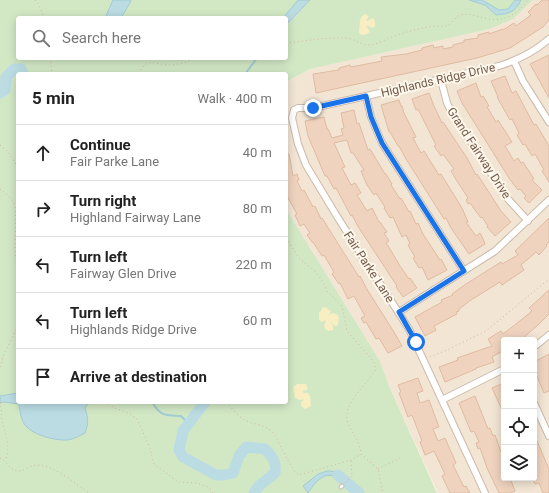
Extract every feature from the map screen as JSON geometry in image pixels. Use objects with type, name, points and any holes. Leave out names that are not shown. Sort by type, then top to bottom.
[{"type":"street","name":"Highlands Ridge Drive","points":[[298,108],[313,108],[483,70],[514,61],[532,52],[549,39]]},
{"type":"street","points":[[514,61],[523,81],[549,122]]},
{"type":"street","name":"Grand Fairway Drive","points":[[441,80],[444,94],[451,111],[507,198],[528,221]]},
{"type":"street","points":[[366,96],[371,117],[382,143],[464,271]]},
{"type":"street","name":"Fair Parke Lane","points":[[298,108],[294,110],[292,114],[292,122],[306,165],[323,195],[409,329],[485,493]]},
{"type":"street","points":[[399,312],[495,251],[549,200]]},
{"type":"street","points":[[537,345],[549,335]]},
{"type":"street","points":[[442,400],[501,370]]},
{"type":"street","points":[[537,409],[549,436]]},
{"type":"path","points":[[35,0],[39,5],[43,16]]},
{"type":"path","points":[[288,43],[347,38],[366,45],[373,44],[396,35],[429,26],[449,24],[460,15],[472,14],[497,20],[512,16],[522,9],[528,0]]},
{"type":"path","points":[[50,60],[52,72]]},
{"type":"path","points":[[141,72],[144,65],[149,63],[158,62],[170,65],[192,60]]},
{"type":"path","points":[[0,145],[10,153],[16,164]]},
{"type":"path","points":[[0,189],[12,200],[14,209],[16,261]]},
{"type":"path","points":[[288,241],[299,258],[316,272],[327,291],[342,306],[344,309],[347,330],[375,364],[375,371],[357,395],[347,411],[346,416],[348,424],[360,445],[362,454],[378,469],[383,493]]},
{"type":"path","points":[[424,359],[447,350],[486,331],[549,279]]},
{"type":"path","points":[[0,367],[4,354],[16,330]]},
{"type":"path","points":[[0,398],[2,420],[8,448],[5,460]]},
{"type":"path","points":[[108,404],[129,413],[137,419],[150,448],[154,464],[178,482],[197,483],[208,487],[213,493]]},
{"type":"path","points":[[229,404],[246,421],[264,426],[272,432],[295,473],[299,476],[351,460],[362,454]]},
{"type":"path","points":[[0,458],[5,460],[11,468],[17,470],[22,470],[36,465],[43,466],[59,473],[89,493]]},
{"type":"path","points":[[378,469],[400,458]]},
{"type":"path","points":[[349,479],[352,476],[351,460]]},
{"type":"shaded area","points":[[533,0],[549,0],[549,493],[438,493],[389,386],[380,361],[288,212],[288,81],[310,69],[513,19]]},
{"type":"green space","points":[[0,0],[533,0],[513,19],[489,29],[310,69],[288,81],[288,72],[16,72],[16,404],[288,404],[288,212],[380,361],[389,386],[437,493],[0,493]]},
{"type":"sand","points":[[366,14],[369,17],[366,20],[367,21],[373,18],[375,21],[375,26],[373,28],[366,25],[370,32],[362,35],[359,33],[360,20],[363,15]]},
{"type":"sand","points":[[325,307],[331,311],[328,316],[332,313],[339,317],[338,325],[335,326],[331,322],[333,330],[328,331],[325,329],[324,326],[326,320],[321,322],[319,320],[319,313],[322,308]]},
{"type":"sand","points":[[297,384],[306,384],[308,389],[303,391],[303,393],[308,393],[310,396],[311,406],[305,409],[301,406],[304,399],[300,400],[295,398],[293,387]]},
{"type":"water","points":[[113,0],[131,1],[122,16],[106,16]]},
{"type":"water","points":[[298,0],[310,0],[288,23],[288,16],[285,16]]},
{"type":"water","points":[[469,0],[482,0],[499,10],[508,9],[515,0],[521,0],[517,7],[511,12],[496,15],[485,5]]},
{"type":"water","points":[[16,393],[16,404],[0,403],[0,396]]},
{"type":"water","points":[[19,404],[88,404],[85,408],[88,420],[85,433],[68,440],[45,437],[33,432],[28,429],[21,415]]},
{"type":"water","points":[[327,471],[340,473],[351,481],[347,487],[340,480],[332,476],[324,476],[316,482],[308,493],[303,486],[318,474]]},
{"type":"building","points":[[542,0],[549,0],[549,20],[543,27],[510,48],[477,58],[316,93],[313,74],[339,70],[339,68],[350,65],[351,67],[382,61],[381,57],[406,54],[422,50],[422,48],[433,45],[434,48],[443,46],[443,49],[453,47],[453,45],[464,42],[464,40],[478,38],[478,35],[503,30],[514,23],[516,26],[531,15],[528,12]]},
{"type":"building","points":[[549,55],[549,98],[530,64]]},
{"type":"building","points":[[505,76],[512,93],[516,91],[534,125],[536,124],[549,146],[549,182],[542,171],[544,170],[535,154],[532,156],[525,144],[523,145],[517,135],[519,133],[512,119],[510,120],[497,97],[491,81]]},
{"type":"building","points":[[476,83],[481,97],[483,96],[489,106],[487,107],[496,122],[498,120],[512,142],[505,146],[514,161],[518,158],[521,163],[523,162],[534,179],[532,180],[542,190],[529,203],[524,198],[526,196],[520,189],[518,190],[509,178],[462,103],[457,91]]},
{"type":"building","points":[[429,93],[442,123],[443,122],[467,158],[476,175],[477,174],[501,211],[511,222],[495,236],[487,227],[488,226],[482,217],[481,218],[470,203],[468,204],[466,200],[468,198],[451,171],[454,169],[443,154],[441,156],[434,146],[436,145],[418,109],[416,110],[412,99]]},
{"type":"building","points":[[399,100],[416,137],[413,138],[421,153],[424,151],[439,175],[441,174],[462,208],[468,222],[466,222],[476,236],[480,233],[484,241],[485,244],[469,254],[446,218],[444,219],[389,132],[381,105]]},
{"type":"building","points":[[354,110],[357,124],[359,123],[368,150],[370,149],[392,184],[391,185],[409,212],[410,211],[416,224],[418,223],[423,234],[447,270],[428,280],[422,267],[419,268],[413,258],[415,257],[408,245],[410,244],[406,235],[402,237],[393,217],[390,218],[376,193],[374,195],[367,185],[361,171],[364,170],[353,153],[351,153],[347,140],[334,143],[345,167],[342,168],[351,185],[355,183],[361,193],[357,195],[367,211],[372,208],[379,222],[387,232],[384,233],[389,241],[386,243],[400,266],[417,288],[403,297],[352,215],[351,216],[336,188],[334,189],[327,176],[325,176],[308,136],[305,121],[324,117],[327,129],[332,138],[343,135],[341,129],[344,128],[341,113]]},
{"type":"building","points":[[288,154],[293,176],[297,174],[299,180],[297,181],[302,191],[304,190],[313,207],[315,206],[321,219],[322,218],[359,277],[360,276],[402,346],[388,353],[379,338],[376,339],[366,322],[364,323],[361,318],[365,316],[354,296],[348,299],[340,283],[339,284],[332,274],[334,272],[324,255],[322,256],[307,235],[310,233],[304,224],[300,226],[295,215],[297,214],[288,198]]},
{"type":"building","points":[[549,218],[549,242],[539,255],[536,252],[521,265],[524,270],[502,285],[500,282],[471,300],[456,312],[457,314],[434,326],[436,330],[425,336],[415,317],[442,302],[441,300],[453,295],[452,294],[466,284],[501,262],[502,264],[518,255],[515,251]]},
{"type":"building","points":[[549,290],[549,314],[524,337],[501,337],[501,352],[492,357],[494,362],[476,368],[445,382],[439,367],[458,360],[457,358],[492,346],[488,339],[501,331],[503,334],[532,311],[529,308]]},
{"type":"building","points":[[549,354],[549,391],[544,393],[537,376],[537,360]]},
{"type":"building","points":[[418,378],[423,391],[417,393],[420,403],[429,400],[439,427],[433,429],[438,441],[445,438],[456,463],[453,465],[464,487],[466,486],[470,493],[450,493],[442,476],[445,474],[434,451],[425,455],[420,442],[422,441],[412,415],[408,417],[399,393],[401,392],[398,385]]},
{"type":"building","points":[[501,384],[501,408],[492,388]]},
{"type":"building","points":[[475,396],[488,429],[490,428],[493,436],[495,435],[501,452],[501,481],[511,481],[515,491],[510,493],[499,493],[487,468],[480,448],[478,449],[476,443],[479,442],[474,431],[471,432],[459,403]]},
{"type":"building","points":[[537,441],[549,469],[549,493],[543,493],[539,483],[535,484],[534,481],[537,481]]},
{"type":"waterway","points":[[246,72],[256,60]]},
{"type":"waterway","points":[[0,93],[5,90],[6,77],[14,69],[21,69],[22,72]]},
{"type":"waterway","points":[[153,404],[161,413],[181,416],[188,423]]},
{"type":"waterway","points":[[203,404],[183,431],[179,450],[183,457],[216,475],[224,475],[233,473],[239,456],[246,447],[265,449],[273,460],[275,473],[259,486],[254,493]]},
{"type":"waterway","points":[[338,475],[359,493]]},
{"type":"route","points":[[313,108],[366,96],[371,117],[388,155],[464,271],[399,312],[416,342]]}]
